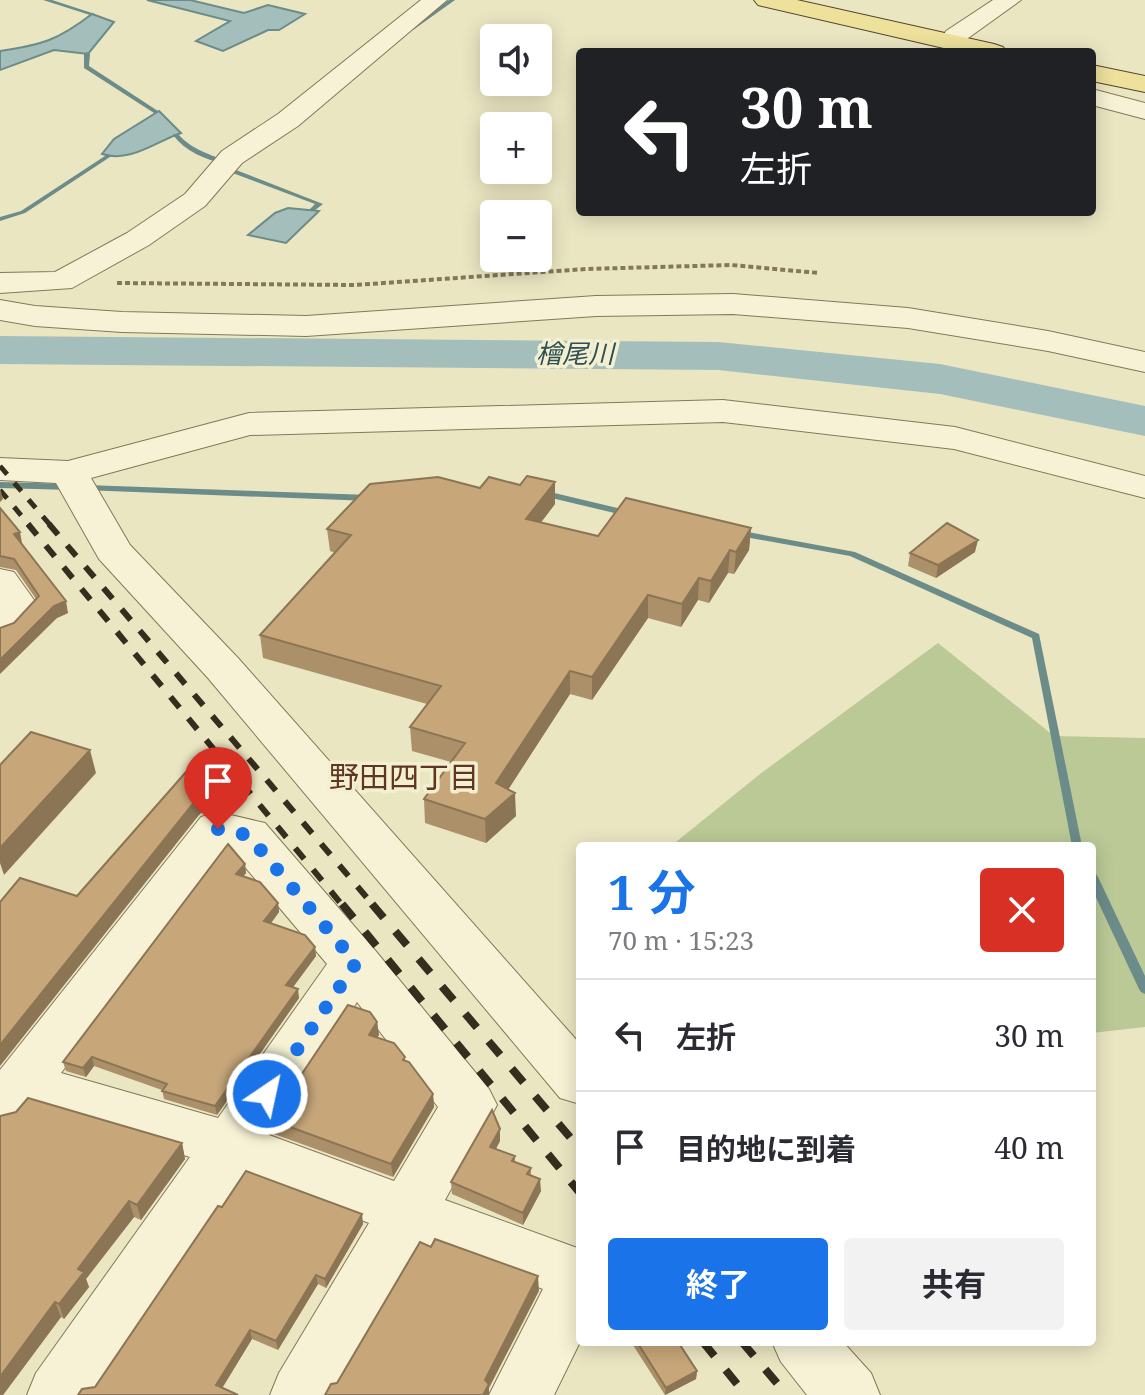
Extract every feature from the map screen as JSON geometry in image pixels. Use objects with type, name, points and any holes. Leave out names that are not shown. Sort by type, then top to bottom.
[{"type":"main road","points":[[766,0],[972,48]]},
{"type":"main road","points":[[816,0],[945,43],[985,48]]},
{"type":"main road","points":[[1096,79],[1145,84]]},
{"type":"street","points":[[0,283],[61,281],[138,239],[195,200],[232,157],[288,120],[435,0]]},
{"type":"street","points":[[945,43],[1009,0]]},
{"type":"street","points":[[1096,79],[1145,111]]},
{"type":"street","points":[[0,310],[35,316],[122,322],[306,326],[596,306],[733,304],[908,318],[1048,341],[1145,362]]},
{"type":"street","points":[[0,469],[69,472],[249,424],[723,411],[955,438],[1145,487]]},
{"type":"street","points":[[69,472],[113,551],[223,668],[576,1077]]},
{"type":"street","points":[[0,581],[18,607],[0,624]]},
{"type":"street","points":[[302,1395],[408,1212],[469,1105],[356,963],[248,835],[218,829],[11,1096],[231,1146],[408,1212],[576,1275]]},
{"type":"street","points":[[59,1395],[356,963]]},
{"type":"street","points":[[521,1395],[576,1285]]},
{"type":"street","points":[[806,1346],[848,1395]]},
{"type":"path","points":[[61,281],[217,286],[355,285],[586,269],[731,265],[819,273]]},
{"type":"green space","points":[[938,643],[1054,736],[1145,738],[1145,1027],[1096,1033],[1096,842],[676,842],[760,774]]},
{"type":"water","points":[[147,0],[190,0],[244,13],[268,5],[305,14],[279,30],[268,30],[223,51],[196,41],[230,21]]},
{"type":"water","points":[[92,14],[114,22],[88,54],[54,50],[0,70],[0,51],[49,40]]},
{"type":"water","points":[[159,111],[181,133],[132,154],[102,154],[114,139]]},
{"type":"water","points":[[288,208],[319,211],[286,243],[248,235],[275,213]]},
{"type":"building","points":[[527,476],[555,482],[526,519],[598,536],[626,498],[751,528],[736,552],[730,550],[711,581],[699,578],[682,604],[648,595],[592,677],[570,671],[496,783],[515,793],[485,819],[424,799],[465,743],[410,727],[441,686],[260,635],[351,535],[327,529],[370,484],[438,477],[480,488],[489,477],[520,485]]},
{"type":"building","points":[[0,508],[20,532],[14,534],[66,601],[54,606],[0,660],[0,628],[14,623],[39,596],[14,559],[0,556]]},
{"type":"building","points":[[947,523],[978,540],[938,565],[910,553]]},
{"type":"building","points":[[31,732],[90,750],[0,848],[0,765]]},
{"type":"building","points":[[186,772],[216,782],[196,800],[0,1045],[0,902],[20,878],[77,896]]},
{"type":"building","points":[[228,844],[245,864],[236,874],[260,882],[278,903],[264,921],[305,935],[315,947],[286,985],[298,989],[215,1106],[162,1091],[167,1084],[92,1057],[83,1068],[63,1062]]},
{"type":"building","points":[[348,1005],[370,1012],[377,1022],[369,1035],[394,1043],[405,1057],[403,1060],[409,1062],[433,1094],[391,1164],[271,1120]]},
{"type":"building","points":[[28,1098],[182,1143],[137,1205],[129,1201],[78,1269],[84,1272],[59,1304],[55,1302],[0,1377],[0,1116],[16,1112]]},
{"type":"building","points":[[492,1110],[500,1129],[490,1147],[515,1156],[512,1161],[531,1168],[527,1174],[540,1179],[523,1213],[451,1182]]},
{"type":"building","points":[[246,1171],[362,1214],[325,1279],[316,1275],[276,1341],[250,1330],[216,1385],[238,1395],[78,1395],[82,1389],[95,1387],[218,1206],[222,1207]]},
{"type":"building","points":[[435,1239],[538,1276],[485,1380],[489,1384],[483,1395],[325,1395],[331,1384],[337,1383],[420,1242],[431,1247]]},
{"type":"building","points":[[640,1346],[681,1346],[697,1371],[666,1388]]},
{"type":"waterway","points":[[46,0],[92,14]]},
{"type":"waterway","points":[[411,29],[452,0]]},
{"type":"waterway","points":[[87,54],[86,67],[156,112]]},
{"type":"waterway","points":[[176,135],[198,153],[225,162]]},
{"type":"waterway","points":[[0,219],[23,212],[108,156]]},
{"type":"waterway","points":[[238,164],[232,171],[320,204],[312,210]]},
{"type":"waterway","name":"檜尾川","points":[[0,350],[718,356],[940,379],[1145,421]]},
{"type":"waterway","points":[[0,485],[70,487]]},
{"type":"waterway","points":[[86,488],[370,498]]},
{"type":"waterway","points":[[546,494],[627,513]]},
{"type":"waterway","points":[[737,533],[852,554],[1036,636],[1076,842]]},
{"type":"waterway","points":[[1096,885],[1145,989]]},
{"type":"railway","points":[[0,466],[51,526]]},
{"type":"railway","points":[[0,490],[30,526]]},
{"type":"railway","points":[[28,524],[343,906]]},
{"type":"railway","points":[[49,524],[374,906]]},
{"type":"railway","points":[[342,904],[576,1188]]},
{"type":"railway","points":[[372,904],[576,1144]]},
{"type":"railway","points":[[706,1346],[746,1395]]},
{"type":"railway","points":[[745,1346],[787,1395]]},
{"type":"district","name":"野田四丁目","points":[[404,778]]},
{"type":"route","points":[[218,829],[248,835],[356,963],[267,1094]]}]
